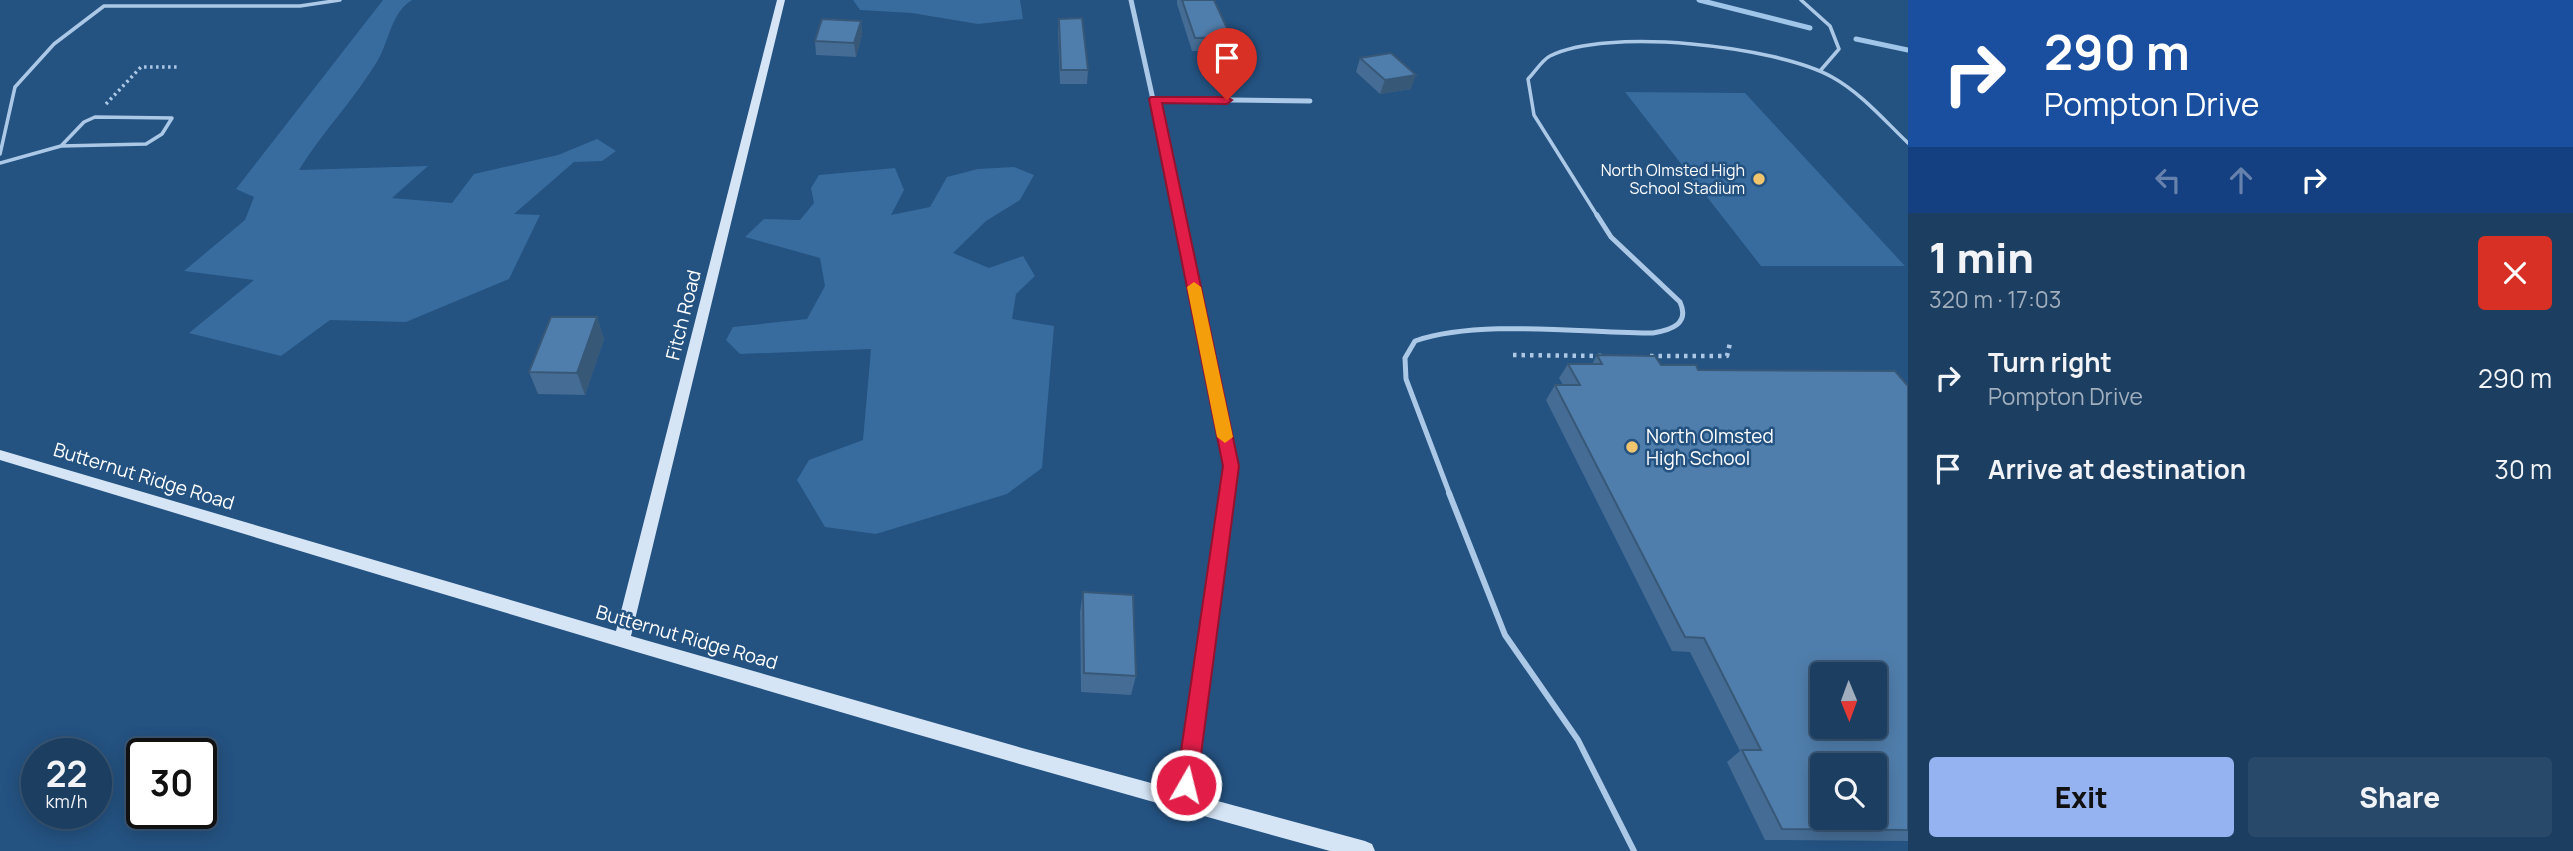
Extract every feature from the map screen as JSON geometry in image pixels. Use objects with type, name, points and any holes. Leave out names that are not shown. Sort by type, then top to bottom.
[{"type":"street","name":"Fitch Road","points":[[622,640],[780,0]]},
{"type":"street","points":[[1131,0],[1155,99],[1231,466],[1184,803]]},
{"type":"street","points":[[1155,99],[1310,101]]},
{"type":"street","name":"Butternut Ridge Road","points":[[0,455],[622,640],[1184,803],[1365,851]]},
{"type":"lane","points":[[0,154],[15,87],[54,44],[111,0]]},
{"type":"lane","points":[[104,6],[300,6],[340,0]]},
{"type":"lane","points":[[1801,0],[1830,26],[1839,49],[1820,71]]},
{"type":"lane","points":[[1634,851],[1588,756],[1554,703],[1526,670],[1505,635],[1409,391],[1406,382],[1406,354],[1415,341],[1448,332],[1653,333],[1671,330],[1682,320],[1684,311],[1681,302],[1611,237],[1534,115],[1524,86],[1529,74],[1548,56],[1576,44],[1600,39],[1646,38],[1768,55],[1838,79],[1908,143]]},
{"type":"lane","points":[[0,163],[61,146],[146,144],[157,139],[172,122],[172,118],[95,117],[84,122],[61,146]]},
{"type":"path","points":[[100,109],[141,67],[179,67]]},
{"type":"path","points":[[1648,356],[1727,356],[1730,343]]},
{"type":"path","points":[[1657,350],[1661,356]]},
{"type":"path","points":[[1513,355],[1607,356]]},
{"type":"shaded area","points":[[383,0],[412,0],[395,19],[382,52],[369,74],[299,170],[428,166],[392,198],[452,203],[474,174],[558,155],[597,139],[616,151],[602,161],[574,162],[514,214],[540,215],[509,279],[406,322],[330,320],[281,356],[189,333],[254,280],[184,271],[245,220],[254,197],[236,189]]},
{"type":"shaded area","points":[[853,0],[1020,0],[1023,19],[978,24],[912,13],[860,10]]},
{"type":"shaded area","name":"North Olmsted High School Stadium","points":[[1625,92],[1745,93],[1905,266],[1761,266]]},
{"type":"shaded area","points":[[1014,167],[1034,175],[1020,200],[986,221],[953,253],[989,268],[1023,256],[1035,276],[1016,294],[1012,319],[1054,326],[1042,468],[1007,494],[876,534],[825,527],[797,480],[809,460],[863,440],[871,349],[740,354],[726,340],[733,327],[807,319],[825,286],[820,258],[745,237],[764,219],[800,220],[814,203],[811,188],[819,175],[895,168],[904,190],[891,215],[930,207],[947,177],[978,169]]},
{"type":"building","points":[[1182,0],[1214,0],[1231,37],[1195,38]]},
{"type":"building","points":[[1082,18],[1088,70],[1061,70],[1059,19]]},
{"type":"building","points":[[822,19],[861,21],[854,43],[815,41]]},
{"type":"building","points":[[1391,53],[1416,75],[1385,80],[1360,58]]},
{"type":"building","points":[[551,317],[597,317],[577,373],[529,372]]},
{"type":"building","name":"North Olmsted High School","points":[[1597,355],[1655,356],[1661,365],[1696,365],[1698,370],[1895,371],[1908,386],[1908,830],[1887,830],[1887,753],[1810,753],[1810,829],[1782,829],[1742,750],[1761,750],[1704,638],[1685,637],[1555,385],[1580,385],[1568,364],[1602,364]]},
{"type":"building","points":[[1083,592],[1133,595],[1136,676],[1084,673]]},
{"type":"waterway","points":[[1699,0],[1810,28]]},
{"type":"waterway","points":[[1856,39],[1908,50]]},
{"type":"slow traffic","points":[[1194,287],[1225,437]]},
{"type":"place","name":"North Olmsted High School Stadium","points":[[1759,179]]},
{"type":"place","name":"North Olmsted High School","points":[[1632,447]]},
{"type":"route","points":[[1186,785],[1231,466],[1155,99],[1227,100]]}]
